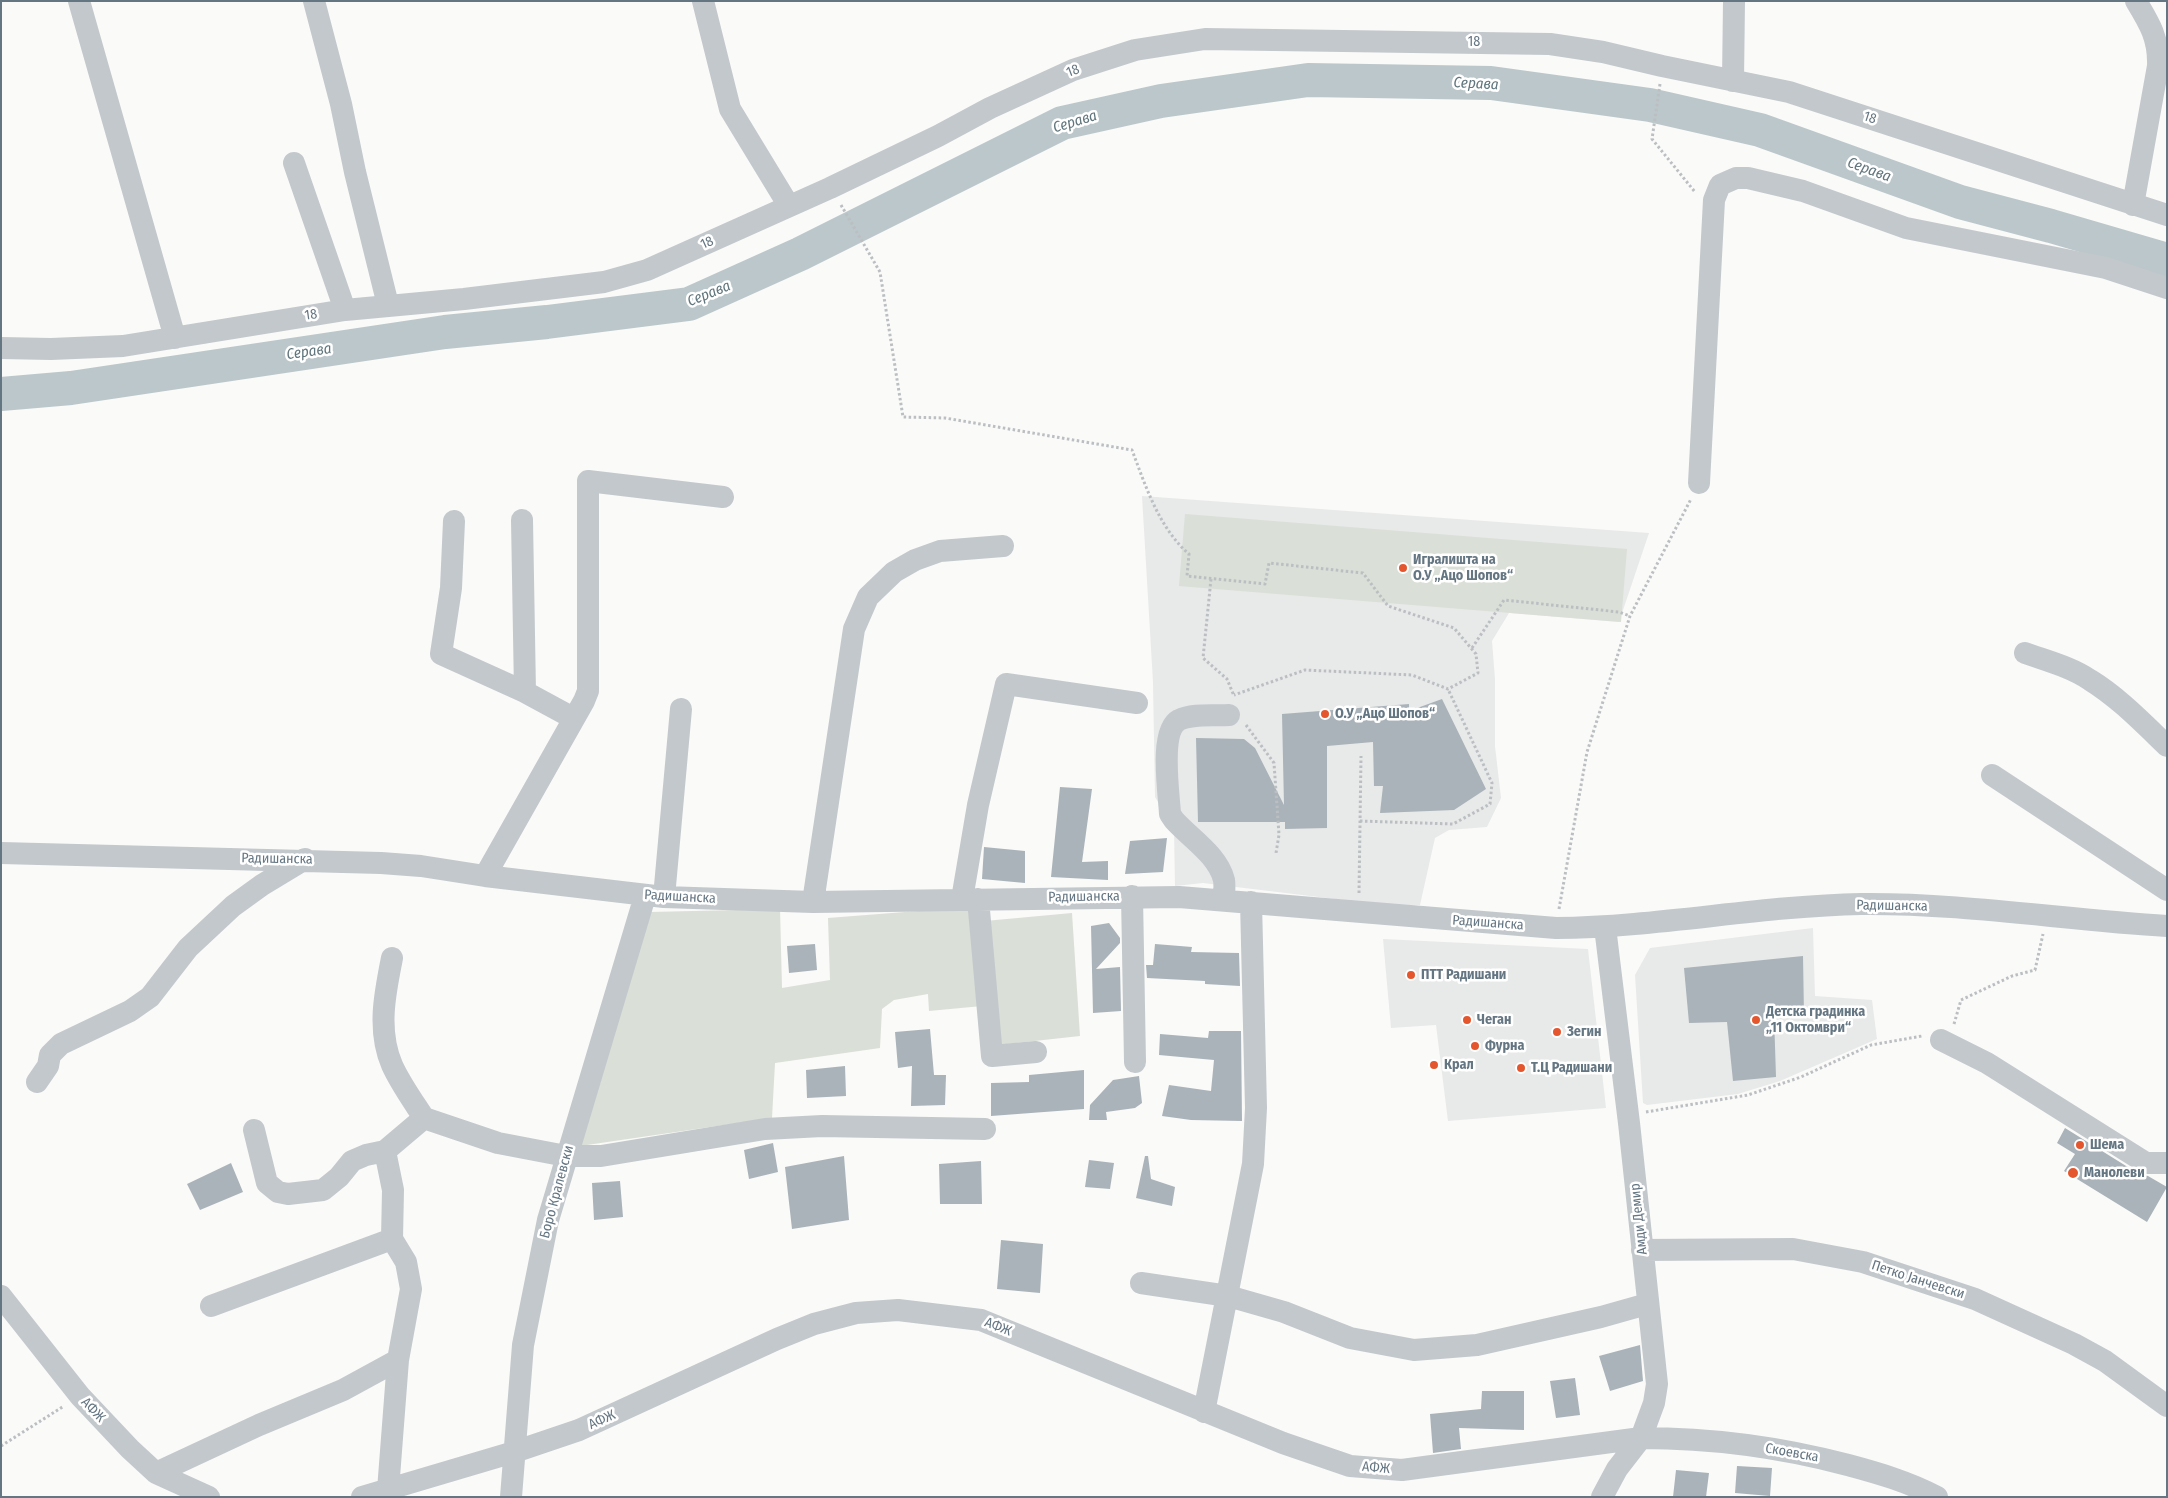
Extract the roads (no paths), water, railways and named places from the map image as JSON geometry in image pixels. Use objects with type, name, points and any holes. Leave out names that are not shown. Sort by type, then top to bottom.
[{"type":"street","points":[[79,1],[175,338]]},
{"type":"street","points":[[314,1],[341,104],[355,172],[388,305]]},
{"type":"street","points":[[702,1],[730,109],[789,206]]},
{"type":"street","points":[[1733,81],[1734,1]]},
{"type":"street","points":[[2133,204],[2158,66],[2156,39],[2136,1]]},
{"type":"street","name":"18","points":[[1,348],[89,348],[175,338],[248,324],[344,310],[464,299],[623,278],[647,270],[830,188],[938,136],[990,108],[1073,70],[1135,50],[1205,39],[1550,44],[1603,52],[1789,92],[2167,215]]},
{"type":"street","points":[[294,163],[344,310]]},
{"type":"street","points":[[1699,483],[1714,200],[1720,185],[1736,178],[1748,178],[1803,191],[1906,228],[2106,268],[2167,288]]},
{"type":"street","points":[[485,876],[588,691],[588,481],[723,497]]},
{"type":"street","points":[[522,520],[525,692]]},
{"type":"street","points":[[454,521],[451,588],[441,654],[525,692],[573,718]]},
{"type":"street","points":[[813,902],[854,629],[868,597],[894,572],[924,557],[940,551],[1003,546]]},
{"type":"street","points":[[2025,653],[2090,679],[2167,746]]},
{"type":"street","points":[[1036,1052],[992,1056],[970,899],[978,805],[1006,684],[1137,702]]},
{"type":"street","points":[[1224,900],[1224,881],[1220,871],[1211,858],[1170,814],[1167,741],[1170,729],[1177,721],[1232,705]]},
{"type":"street","name":"Боро Кралевски","points":[[511,1497],[523,1345],[548,1220],[566,1156],[654,897],[681,709]]},
{"type":"street","points":[[1992,775],[2167,890]]},
{"type":"street","name":"Радишанска","points":[[1,853],[306,859],[421,866],[654,897],[813,902],[1132,896],[1251,902],[1359,913],[1556,928],[1605,927],[1740,913],[1862,904],[1961,908],[2167,926]]},
{"type":"street","points":[[37,1082],[48,1066],[50,1055],[61,1044],[130,1011],[150,997],[188,948],[233,906],[262,885],[306,859]]},
{"type":"street","points":[[1132,896],[1134,1062]]},
{"type":"street","points":[[1204,1412],[1253,1164],[1256,1108],[1251,902]]},
{"type":"street","name":"Амди Демир","points":[[1602,1497],[1617,1469],[1641,1438],[1654,1403],[1657,1384],[1628,1115],[1605,927]]},
{"type":"street","points":[[392,958],[384,999],[384,1037],[392,1065],[424,1118],[498,1143],[566,1156],[601,1156],[765,1129],[822,1126],[985,1129]]},
{"type":"street","points":[[1945,1042],[1987,1063],[2146,1164],[2167,1163]]},
{"type":"street","points":[[254,1130],[267,1183],[278,1192],[288,1194],[323,1190],[339,1177],[352,1161],[366,1155],[384,1151],[424,1118]]},
{"type":"street","points":[[384,1151],[393,1190],[392,1239],[406,1262],[411,1289],[398,1360],[388,1490]]},
{"type":"street","points":[[211,1306],[392,1239]]},
{"type":"street","name":"Петко Јанчевски","points":[[1642,1250],[1793,1249],[1822,1253],[1871,1265],[1975,1298],[2074,1344],[2105,1361],[2167,1406]]},
{"type":"street","points":[[1141,1283],[1228,1296],[1284,1312],[1350,1338],[1414,1350],[1476,1346],[1601,1317],[1647,1304]]},
{"type":"street","name":"АФЖ","points":[[1,1296],[80,1396],[156,1472],[209,1497]]},
{"type":"street","name":"АФЖ","points":[[362,1497],[514,1452],[579,1430],[777,1339],[814,1324],[856,1313],[898,1310],[981,1320],[1204,1412],[1332,1461],[1370,1469],[1402,1470],[1641,1438]]},
{"type":"street","points":[[156,1472],[259,1425],[343,1390],[398,1360]]},
{"type":"street","name":"Скоевска","points":[[1641,1438],[1684,1439],[1784,1450],[1870,1470],[1924,1490],[1937,1497]]},
{"type":"waterway","name":"Серава","points":[[1,394],[71,388],[445,332],[547,322],[689,304],[800,254],[1062,123],[1161,101],[1308,80],[1491,83],[1650,105],[1760,130],[1960,202],[2167,260]]},
{"type":"place","name":"Игралишта на О.У „Ацо Шопов“","points":[[1403,568]]},
{"type":"place","name":"О.У „Ацо Шопов“","points":[[1325,714]]},
{"type":"place","name":"ПТТ Радишани","points":[[1411,975]]},
{"type":"place","name":"Чеган","points":[[1467,1020]]},
{"type":"place","name":"Детска градинка „11 Октомври“","points":[[1756,1020]]},
{"type":"place","name":"Зегин","points":[[1557,1032]]},
{"type":"place","name":"Фурна","points":[[1475,1046]]},
{"type":"place","name":"Крал","points":[[1434,1065]]},
{"type":"place","name":"Т.Ц Радишани","points":[[1521,1068]]},
{"type":"place","name":"Шема","points":[[2080,1145]]},
{"type":"place","name":"Манолеви","points":[[2073,1173]]}]
